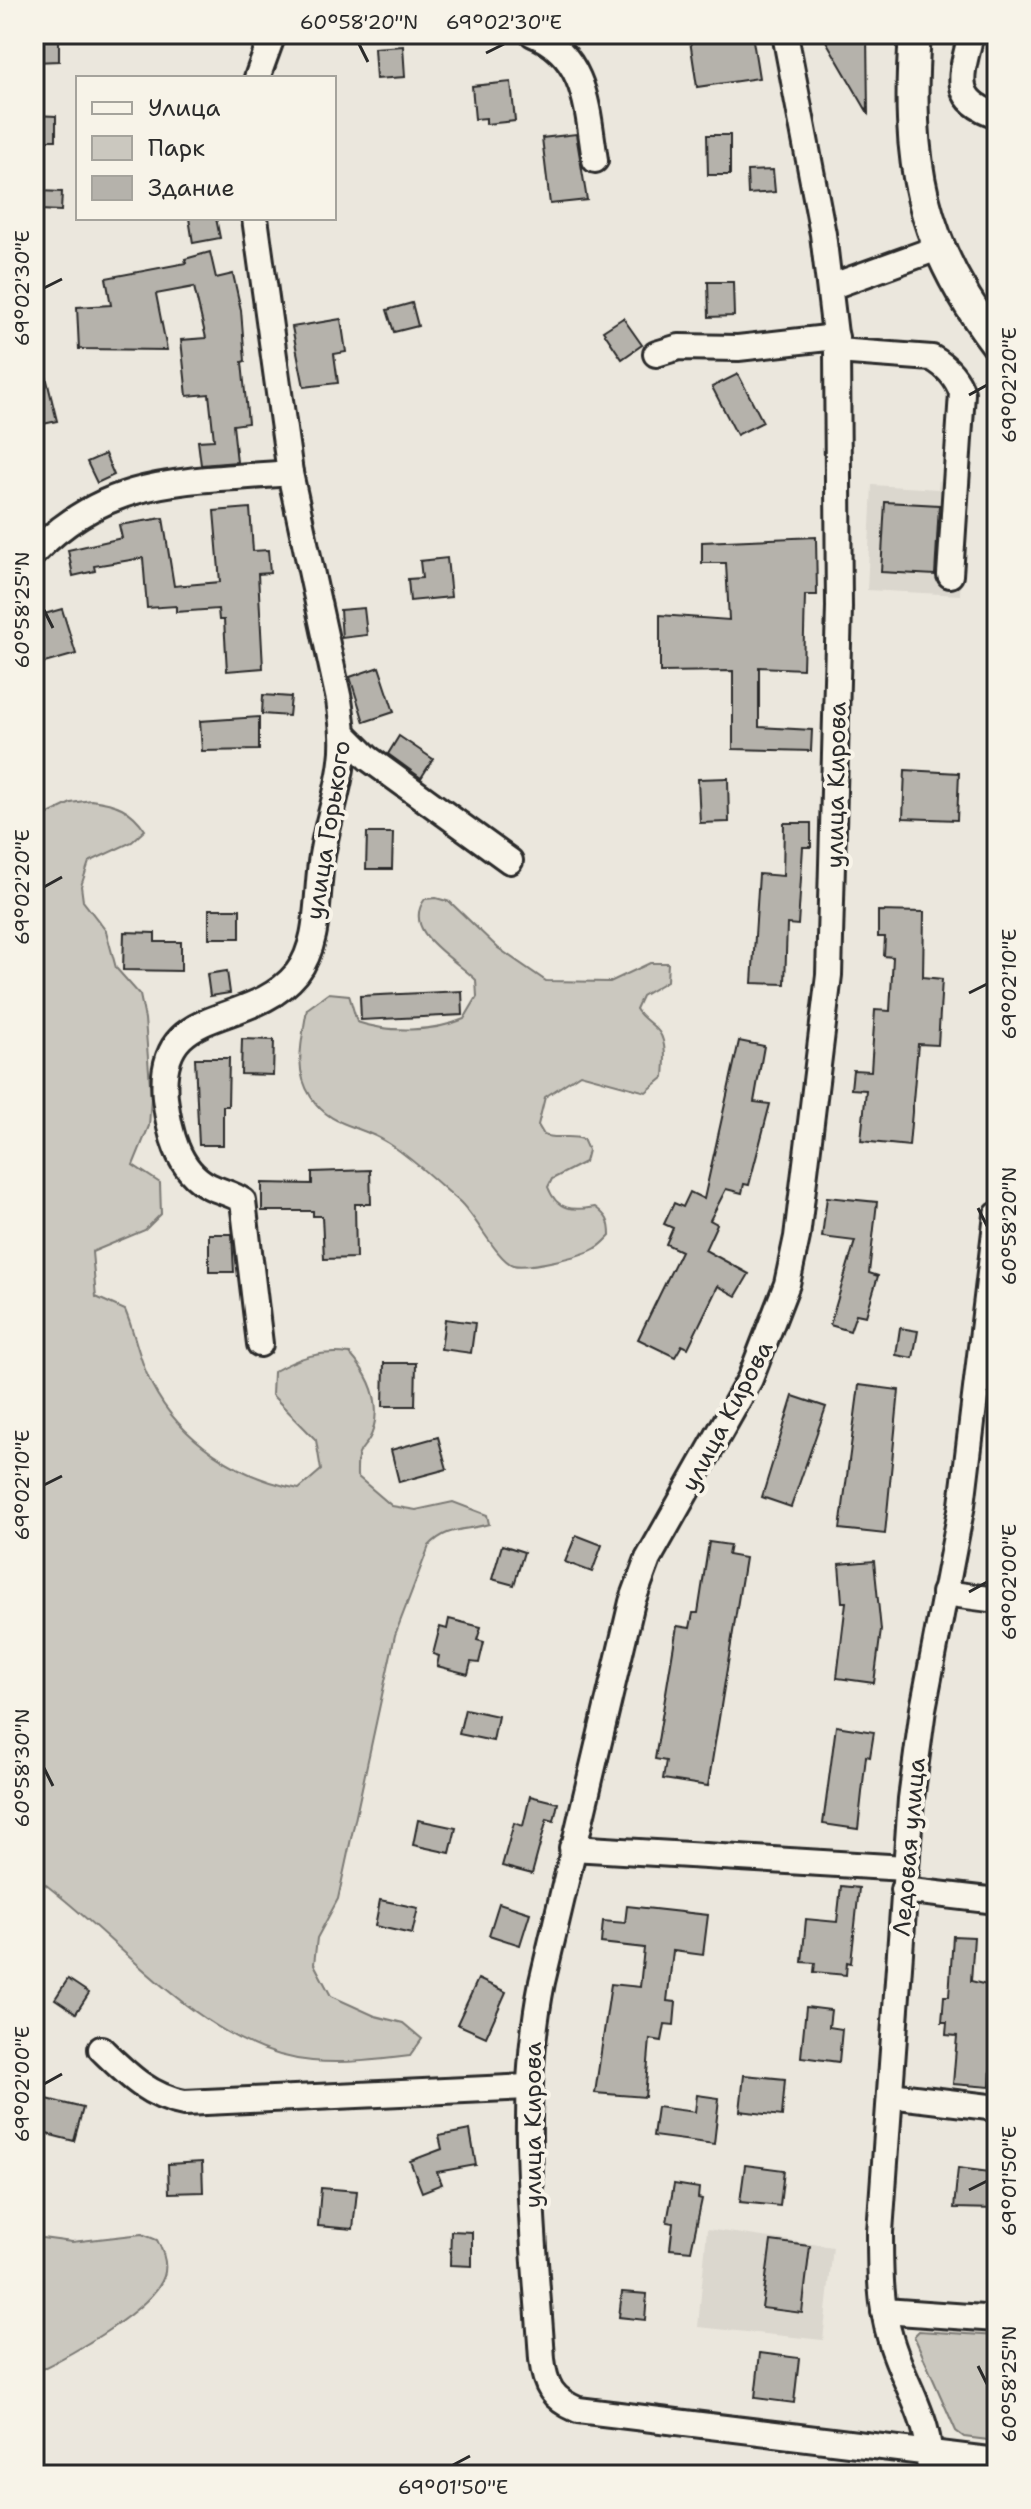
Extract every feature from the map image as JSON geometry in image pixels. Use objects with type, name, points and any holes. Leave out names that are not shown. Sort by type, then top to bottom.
[{"type":"main road","points":[[915,34],[912,96],[916,163],[938,248],[951,278],[997,344]]},
{"type":"street","points":[[258,76],[273,34]]},
{"type":"street","points":[[533,34],[560,48],[578,73],[585,92],[595,160]]},
{"type":"street","name":"улица Кирова","points":[[785,34],[830,287],[837,344],[839,607],[835,861],[829,975],[797,1237],[787,1284],[766,1344],[715,1445],[648,1559],[632,1602],[572,1848],[532,2035],[528,2087],[542,2359],[549,2390],[560,2402],[578,2410],[931,2463]]},
{"type":"street","points":[[971,34],[963,89],[968,100],[979,109],[997,115]]},
{"type":"street","name":"улица Горького","points":[[255,220],[290,473],[344,734],[308,956],[282,987],[231,1015],[191,1028],[168,1052],[163,1074],[168,1123],[176,1149],[191,1172],[208,1186],[243,1201],[260,1344]]},
{"type":"street","points":[[830,287],[938,248]]},
{"type":"street","points":[[656,354],[679,347],[837,344],[932,358],[942,364],[962,393],[950,575]]},
{"type":"street","points":[[34,553],[85,510],[127,492],[154,486],[290,473]]},
{"type":"street","points":[[344,734],[379,767],[510,861]]},
{"type":"street","name":"Ледовая улица","points":[[931,2463],[930,2436],[891,2343],[879,2281],[880,2232],[904,1879],[923,1709],[975,1418],[997,1215]]},
{"type":"street","points":[[944,1593],[997,1600]]},
{"type":"street","points":[[572,1848],[904,1879],[997,1901]]},
{"type":"street","points":[[101,2049],[139,2084],[161,2099],[184,2103],[528,2087]]},
{"type":"street","points":[[890,2095],[997,2108]]},
{"type":"street","points":[[884,2311],[997,2319]]},
{"type":"street","points":[[931,2463],[997,2461]]},
{"type":"shaded area","points":[[939,480],[966,481],[960,595],[867,590],[872,485],[938,489]]},
{"type":"shaded area","points":[[707,2229],[833,2247],[823,2340],[698,2327]]},
{"type":"green space","points":[[91,800],[122,808],[145,830],[132,842],[89,862],[81,886],[83,901],[106,931],[116,968],[140,995],[145,1019],[151,1098],[149,1126],[133,1165],[160,1183],[161,1214],[145,1230],[92,1252],[96,1297],[125,1310],[148,1377],[178,1423],[214,1454],[234,1466],[277,1484],[299,1489],[321,1470],[316,1440],[272,1395],[273,1372],[310,1356],[350,1354],[368,1379],[376,1408],[373,1430],[358,1457],[357,1476],[392,1506],[416,1510],[453,1502],[487,1515],[489,1524],[450,1532],[429,1546],[395,1635],[338,1899],[317,1938],[314,1964],[331,1996],[375,2016],[403,2023],[422,2039],[410,2056],[349,2062],[312,2061],[272,2053],[235,2037],[164,1987],[34,1876],[34,821],[71,803]]},
{"type":"green space","points":[[425,899],[450,902],[498,948],[546,981],[610,982],[650,963],[668,963],[667,981],[642,996],[636,1009],[662,1037],[664,1077],[646,1092],[580,1074],[545,1097],[538,1125],[544,1135],[583,1139],[588,1150],[585,1162],[552,1179],[548,1187],[561,1205],[573,1209],[595,1207],[607,1219],[610,1236],[589,1251],[530,1265],[507,1262],[459,1201],[433,1178],[388,1143],[327,1115],[305,1087],[300,1054],[307,1009],[329,993],[349,995],[357,1022],[370,1026],[425,1029],[464,1019],[477,997],[476,980],[434,944],[420,923],[419,911]]},
{"type":"green space","points":[[142,2234],[157,2240],[164,2258],[164,2276],[157,2289],[107,2331],[34,2373],[34,2237],[72,2242]]},
{"type":"green space","points":[[919,2331],[997,2336],[997,2441],[964,2437],[956,2431],[914,2336]]},
{"type":"building","points":[[34,34],[59,34],[59,61],[34,62]]},
{"type":"building","points":[[689,34],[752,34],[759,78],[697,87]]},
{"type":"building","points":[[822,34],[867,34],[868,113]]},
{"type":"building","points":[[403,46],[405,77],[376,79],[374,48]]},
{"type":"building","points":[[511,82],[515,121],[486,124],[486,118],[475,119],[472,86]]},
{"type":"building","points":[[34,115],[56,116],[56,140],[34,140]]},
{"type":"building","points":[[576,134],[587,200],[550,204],[542,138]]},
{"type":"building","points":[[707,135],[730,135],[730,175],[708,175]]},
{"type":"building","points":[[773,170],[775,192],[748,194],[747,171]]},
{"type":"building","points":[[39,191],[62,192],[61,211],[39,210]]},
{"type":"building","points":[[189,220],[216,220],[220,238],[193,243]]},
{"type":"building","points":[[210,252],[216,278],[233,274],[241,310],[248,423],[233,425],[237,462],[201,465],[198,441],[214,440],[209,394],[187,396],[181,340],[206,338],[194,287],[156,294],[167,350],[79,349],[77,307],[111,305],[106,278],[186,263],[185,259]]},
{"type":"building","points":[[708,282],[733,282],[734,316],[709,317]]},
{"type":"building","points":[[412,303],[418,326],[394,332],[387,310]]},
{"type":"building","points":[[623,318],[642,345],[622,359],[603,331]]},
{"type":"building","points":[[341,319],[346,352],[334,354],[338,383],[304,387],[292,327]]},
{"type":"building","points":[[41,356],[57,421],[34,426],[34,357]]},
{"type":"building","points":[[738,374],[763,422],[737,435],[712,387]]},
{"type":"building","points":[[105,454],[114,475],[97,483],[87,462]]},
{"type":"building","points":[[885,502],[939,505],[935,575],[881,572]]},
{"type":"building","points":[[250,508],[253,551],[268,550],[270,573],[258,574],[263,668],[227,671],[224,620],[219,620],[218,609],[176,612],[176,606],[147,608],[143,558],[94,566],[95,571],[73,576],[68,550],[122,538],[119,525],[163,518],[174,586],[220,582],[214,511]]},
{"type":"building","points":[[816,537],[817,595],[805,595],[803,669],[759,667],[759,727],[812,730],[811,751],[733,749],[733,671],[660,672],[660,615],[729,620],[726,563],[702,563],[702,542]]},
{"type":"building","points":[[447,558],[451,597],[410,601],[408,579],[422,578],[420,561]]},
{"type":"building","points":[[364,608],[367,635],[342,638],[340,610]]},
{"type":"building","points":[[62,609],[76,654],[34,666],[34,634],[39,633],[34,617]]},
{"type":"building","points":[[379,667],[394,712],[364,722],[350,677]]},
{"type":"building","points":[[263,695],[291,697],[289,716],[262,714]]},
{"type":"building","points":[[259,717],[259,750],[202,751],[200,721]]},
{"type":"building","points":[[399,736],[433,759],[421,778],[388,754]]},
{"type":"building","points":[[905,770],[959,773],[957,820],[903,818]]},
{"type":"building","points":[[728,778],[729,822],[700,823],[698,779]]},
{"type":"building","points":[[784,823],[811,823],[811,847],[803,847],[798,925],[787,924],[785,984],[752,983],[759,874],[783,876]]},
{"type":"building","points":[[367,833],[393,833],[392,869],[366,869]]},
{"type":"building","points":[[209,909],[240,909],[240,938],[209,938]]},
{"type":"building","points":[[878,911],[924,912],[923,977],[942,979],[938,1045],[918,1044],[909,1146],[861,1141],[866,1090],[851,1089],[853,1070],[871,1071],[875,1010],[890,1011],[893,957],[884,956],[885,937],[878,937]]},
{"type":"building","points":[[124,932],[155,933],[155,942],[181,942],[181,971],[123,970]]},
{"type":"building","points":[[227,971],[230,993],[210,996],[207,974]]},
{"type":"building","points":[[462,991],[463,1015],[361,1020],[360,996]]},
{"type":"building","points":[[242,1039],[274,1040],[273,1075],[241,1074]]},
{"type":"building","points":[[739,1041],[764,1046],[754,1102],[770,1104],[749,1185],[744,1184],[742,1193],[726,1189],[710,1220],[717,1224],[705,1250],[749,1274],[736,1296],[718,1286],[688,1348],[682,1345],[675,1357],[638,1339],[681,1251],[666,1244],[673,1228],[664,1224],[674,1203],[683,1207],[690,1192],[704,1199]]},
{"type":"building","points":[[195,1058],[229,1058],[228,1106],[223,1106],[223,1145],[199,1145]]},
{"type":"building","points":[[370,1170],[371,1204],[355,1204],[356,1258],[324,1259],[322,1216],[313,1216],[313,1211],[262,1211],[262,1183],[312,1184],[312,1172]]},
{"type":"building","points":[[827,1197],[877,1202],[869,1273],[878,1276],[866,1316],[856,1314],[850,1331],[830,1325],[855,1241],[822,1237]]},
{"type":"building","points":[[209,1234],[232,1234],[234,1272],[209,1272]]},
{"type":"building","points":[[445,1319],[475,1323],[471,1353],[441,1349]]},
{"type":"building","points":[[900,1328],[918,1331],[913,1358],[896,1355]]},
{"type":"building","points":[[384,1363],[416,1363],[415,1406],[383,1406]]},
{"type":"building","points":[[859,1385],[899,1390],[885,1534],[840,1529]]},
{"type":"building","points":[[793,1396],[826,1407],[791,1507],[762,1497]]},
{"type":"building","points":[[438,1437],[447,1469],[399,1482],[391,1450]]},
{"type":"building","points":[[576,1535],[602,1545],[592,1572],[565,1562]]},
{"type":"building","points":[[709,1542],[730,1545],[728,1555],[745,1558],[708,1786],[663,1779],[666,1761],[655,1759],[677,1626],[690,1628],[693,1613],[698,1613]]},
{"type":"building","points":[[502,1545],[524,1552],[514,1585],[492,1579]]},
{"type":"building","points":[[874,1561],[881,1630],[874,1683],[837,1678],[846,1602],[842,1602],[839,1564]]},
{"type":"building","points":[[449,1619],[481,1627],[477,1640],[484,1642],[479,1663],[471,1662],[468,1674],[437,1666],[439,1656],[433,1654],[440,1627],[447,1629]]},
{"type":"building","points":[[465,1709],[498,1716],[493,1741],[459,1734]]},
{"type":"building","points":[[836,1726],[874,1732],[870,1757],[866,1756],[858,1829],[823,1824]]},
{"type":"building","points":[[530,1796],[558,1803],[554,1821],[547,1819],[532,1874],[502,1866],[514,1823],[523,1826]]},
{"type":"building","points":[[418,1820],[456,1828],[450,1853],[413,1845]]},
{"type":"building","points":[[841,1886],[859,1888],[851,1963],[847,1962],[846,1975],[814,1972],[815,1963],[802,1962],[806,1919],[837,1922]]},
{"type":"building","points":[[380,1900],[418,1908],[412,1934],[375,1926]]},
{"type":"building","points":[[499,1903],[530,1913],[520,1945],[489,1935]]},
{"type":"building","points":[[627,1906],[708,1915],[703,1955],[673,1951],[667,2001],[676,2002],[674,2025],[665,2024],[662,2041],[650,2039],[645,2097],[595,2093],[611,1984],[640,1987],[644,1948],[601,1943],[603,1921],[625,1923]]},
{"type":"building","points":[[953,1936],[974,1937],[971,1981],[991,1986],[990,1999],[994,2000],[990,2087],[953,2084],[957,2036],[946,2035],[947,2022],[942,2022],[944,1996],[949,1996]]},
{"type":"building","points":[[68,1979],[89,1993],[76,2013],[55,1999]]},
{"type":"building","points":[[478,1979],[506,1992],[486,2037],[457,2024]]},
{"type":"building","points":[[806,2007],[831,2010],[829,2027],[842,2029],[839,2062],[801,2057]]},
{"type":"building","points":[[744,2075],[785,2079],[782,2116],[740,2111]]},
{"type":"building","points":[[697,2095],[719,2098],[714,2144],[653,2136],[657,2107],[695,2112]]},
{"type":"building","points":[[43,2098],[83,2108],[74,2141],[35,2131]]},
{"type":"building","points":[[470,2130],[476,2165],[437,2172],[442,2184],[422,2192],[410,2161],[442,2149],[439,2136]]},
{"type":"building","points":[[202,2162],[203,2192],[169,2193],[168,2164]]},
{"type":"building","points":[[745,2165],[784,2170],[780,2206],[740,2202]]},
{"type":"building","points":[[958,2168],[997,2173],[997,2209],[954,2208]]},
{"type":"building","points":[[674,2184],[699,2188],[698,2198],[702,2199],[691,2251],[670,2249],[673,2223],[667,2222]]},
{"type":"building","points":[[321,2188],[357,2191],[353,2229],[318,2226]]},
{"type":"building","points":[[451,2231],[472,2232],[472,2266],[450,2265]]},
{"type":"building","points":[[771,2241],[810,2246],[802,2313],[762,2308]]},
{"type":"building","points":[[622,2292],[647,2294],[645,2320],[619,2317]]},
{"type":"building","points":[[760,2353],[799,2358],[794,2403],[755,2398]]}]
